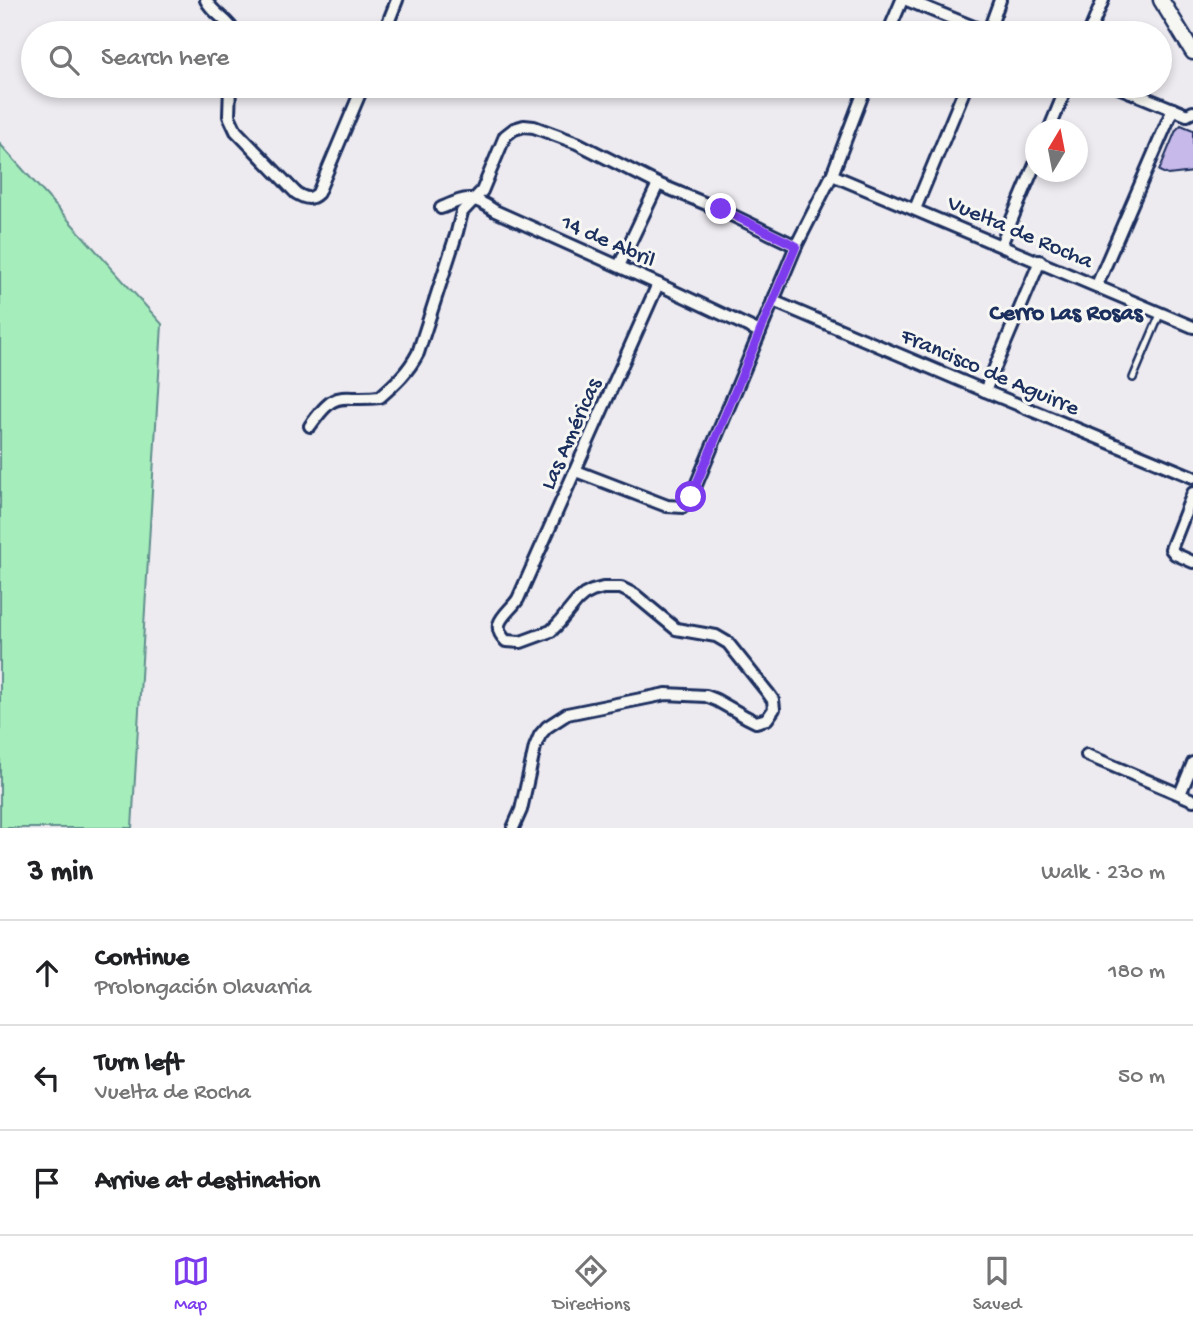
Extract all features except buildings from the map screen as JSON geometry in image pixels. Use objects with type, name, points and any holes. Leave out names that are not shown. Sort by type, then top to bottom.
[{"type":"street","points":[[206,0],[214,13],[226,21]]},
{"type":"street","points":[[389,21],[397,0]]},
{"type":"street","points":[[894,21],[904,0],[957,21]]},
{"type":"street","points":[[992,21],[1000,0]]},
{"type":"street","points":[[1094,21],[1103,0]]},
{"type":"street","points":[[1161,0],[1193,52]]},
{"type":"street","points":[[230,98],[229,116],[236,131],[296,193],[312,198],[318,193],[358,98]]},
{"type":"street","points":[[576,471],[667,506],[683,507],[691,497],[796,246],[832,175],[861,98]]},
{"type":"street","points":[[915,209],[961,98]]},
{"type":"street","points":[[1054,119],[1062,98]]},
{"type":"street","points":[[1146,98],[1186,115],[1193,112]]},
{"type":"street","points":[[1097,285],[1173,109]]},
{"type":"street","points":[[310,426],[328,403],[340,397],[380,397],[410,367],[418,353],[462,212],[482,191],[505,136],[514,129],[534,127],[578,143],[658,184],[721,209],[796,246]]},
{"type":"street","name":"Vuelta de Rocha","points":[[832,175],[1193,327]]},
{"type":"street","points":[[1001,245],[1027,182]]},
{"type":"street","points":[[619,266],[658,184]]},
{"type":"street","points":[[441,208],[461,200],[473,200]]},
{"type":"street","name":"14 de Abril","points":[[473,200],[760,332]]},
{"type":"street","points":[[985,391],[1040,261]]},
{"type":"street","name":"Las Américas","points":[[513,828],[521,810],[540,735],[567,714],[666,694],[706,696],[756,722],[767,719],[774,709],[768,692],[727,643],[716,636],[676,629],[628,590],[614,587],[592,590],[577,601],[551,631],[521,642],[514,643],[503,638],[498,630],[502,617],[518,600],[658,284]]},
{"type":"street","name":"Francisco de Aguirre","points":[[774,301],[1193,477]]},
{"type":"street","points":[[1193,493],[1171,549],[1175,555],[1193,562]]},
{"type":"street","points":[[1087,755],[1193,800]]},
{"type":"street","points":[[1180,794],[1193,763]]},
{"type":"lane","points":[[1133,378],[1161,312]]},
{"type":"green space","points":[[0,144],[162,324],[132,828],[0,828]]},
{"type":"district","name":"Cerro Las Rosas","points":[[1066,311]]},
{"type":"route","points":[[691,497],[796,246],[721,209]]}]
